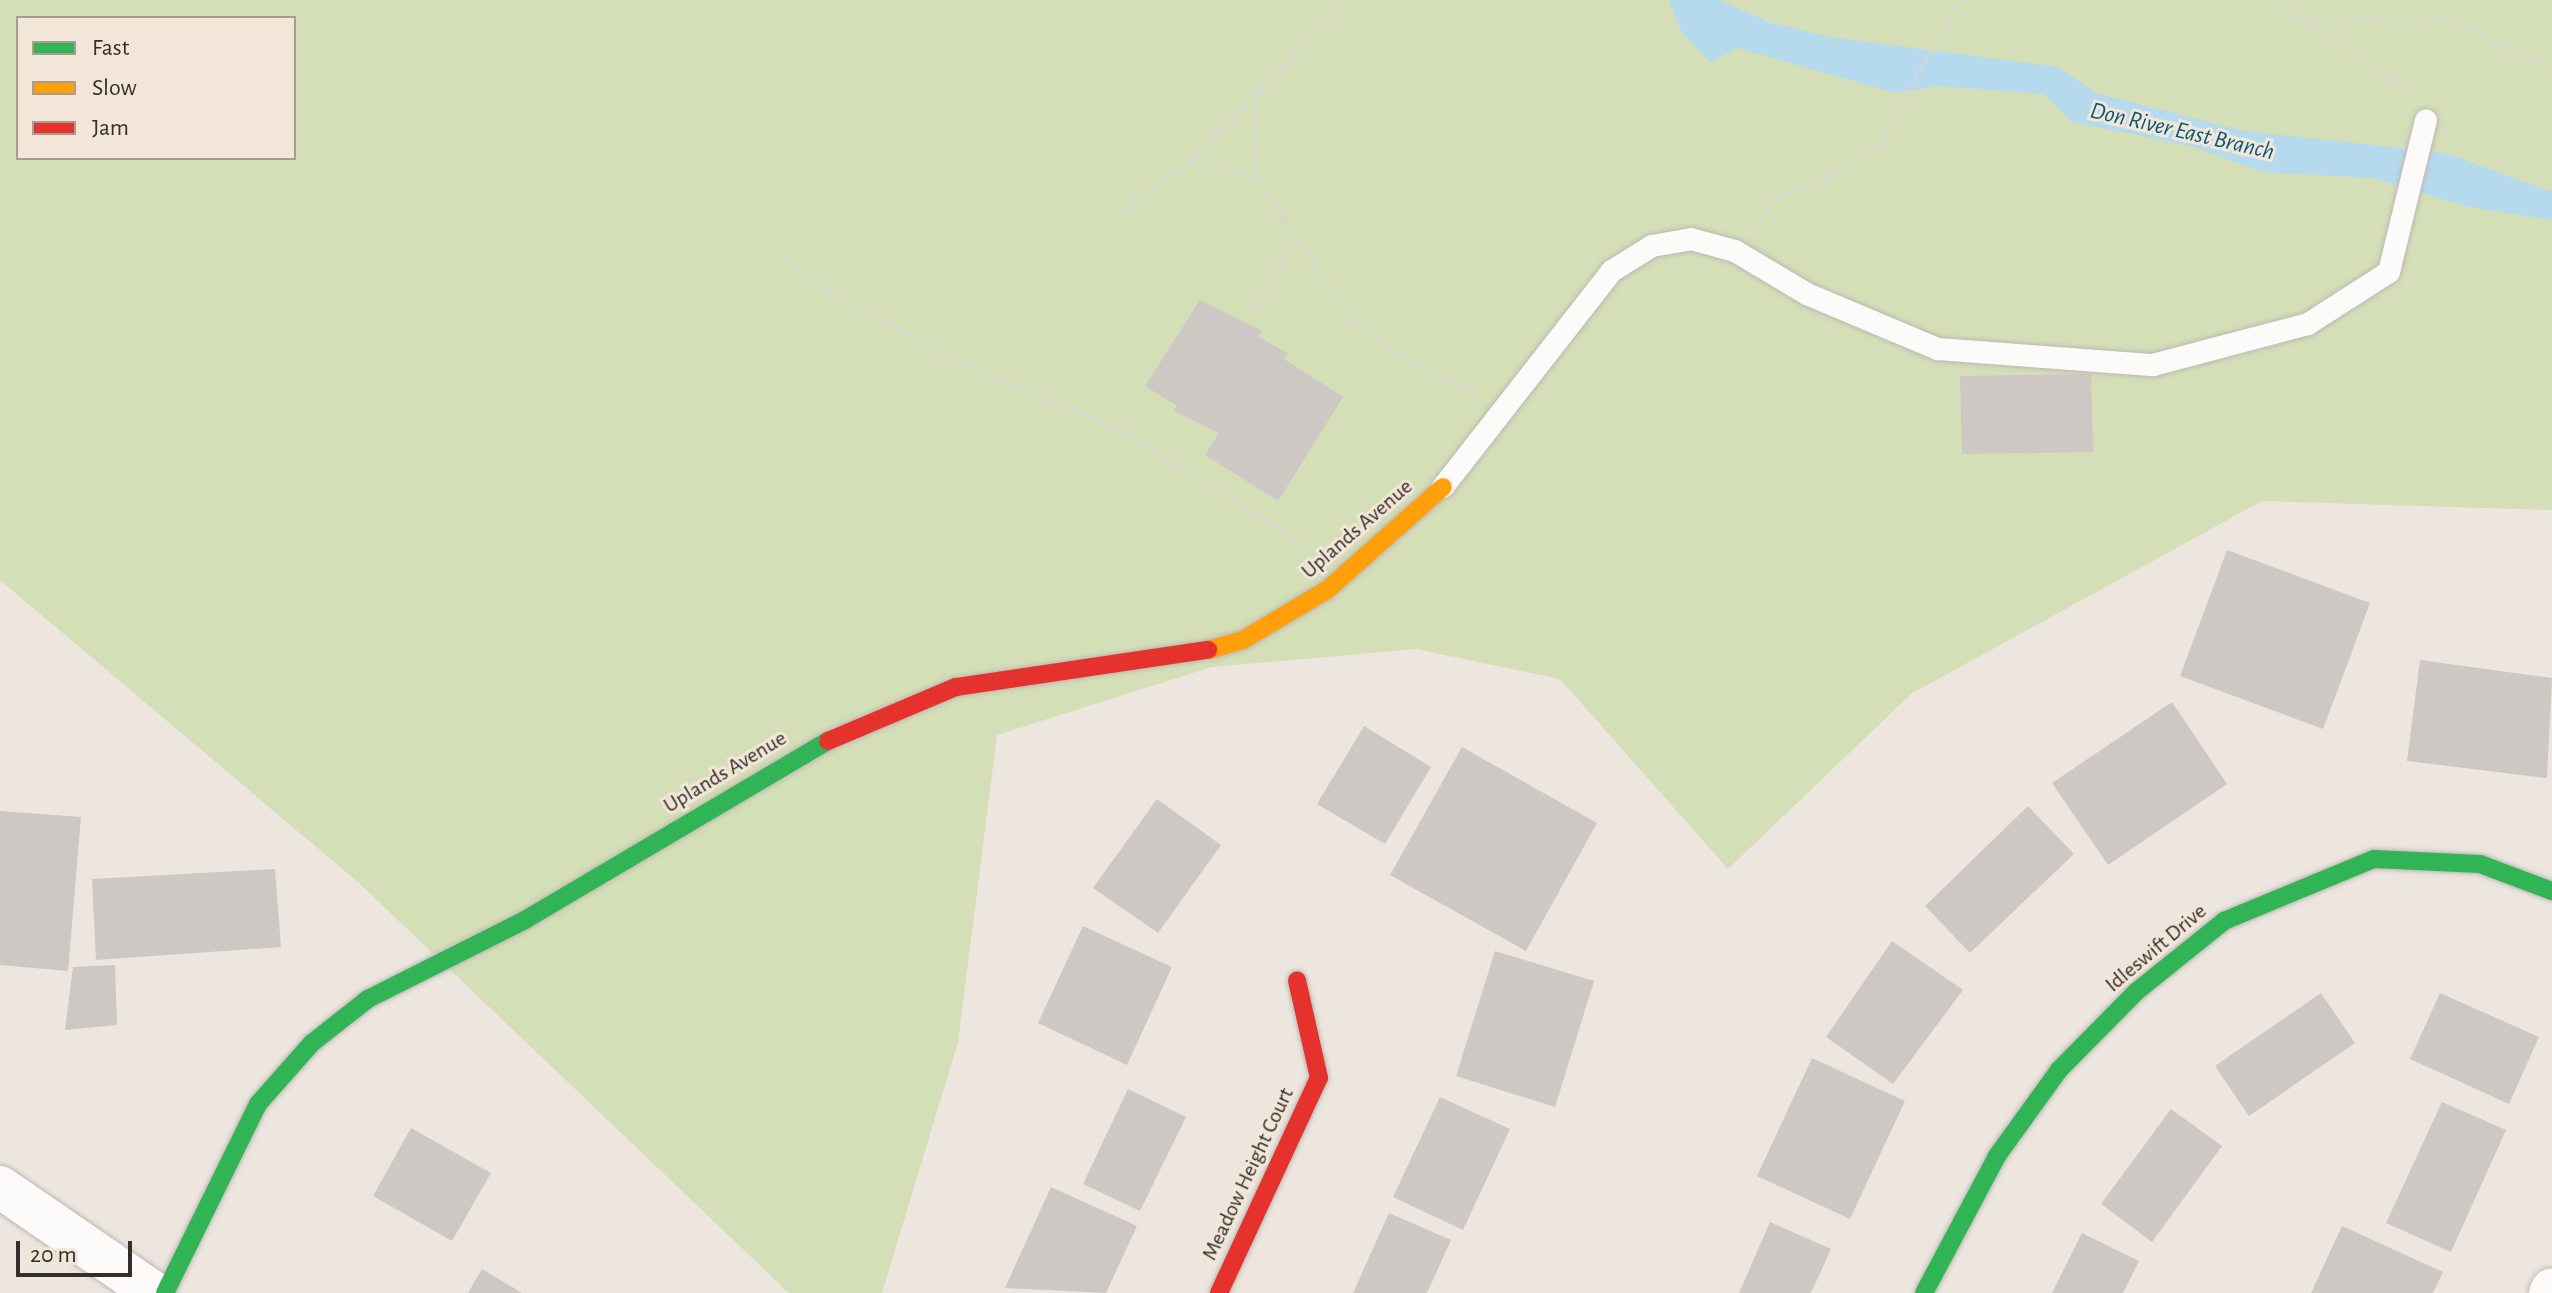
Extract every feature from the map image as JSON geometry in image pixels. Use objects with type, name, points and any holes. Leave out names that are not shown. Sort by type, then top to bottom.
[{"type":"street","name":"Uplands Avenue","points":[[165,1293],[258,1104],[312,1043],[368,999],[525,920],[863,721],[956,687],[1178,659],[1243,640],[1346,573],[1443,487]]},
{"type":"street","name":"Idleswift Drive","points":[[1924,1293],[1997,1156],[2059,1070],[2137,991],[2224,921],[2374,859],[2480,864],[2552,891]]},
{"type":"street","name":"Meadow Height Court","points":[[1219,1293],[1319,1078],[1297,980]]},
{"type":"street","points":[[0,1187],[154,1293]]},
{"type":"lane","points":[[1443,487],[1612,271],[1652,246],[1691,239],[1735,251],[1807,294],[1938,349],[2153,365],[2308,324],[2389,272],[2426,120]]},
{"type":"path","points":[[1124,211],[1190,161],[1345,0]]},
{"type":"path","points":[[1735,251],[1777,198],[1825,180],[1882,141],[1959,0]]},
{"type":"path","points":[[2276,0],[2313,20],[2411,90],[2426,120]]},
{"type":"path","points":[[2313,20],[2453,20],[2552,68]]},
{"type":"path","points":[[1257,88],[1254,176],[1355,321],[1401,355],[1503,409]]},
{"type":"path","points":[[1190,161],[1254,176]]},
{"type":"path","points":[[1253,307],[1296,238]]},
{"type":"path","points":[[785,259],[826,290],[961,362],[1129,433],[1346,573]]},
{"type":"green space","points":[[0,0],[2552,0],[2552,510],[2262,501],[1911,694],[1728,869],[1560,679],[1416,649],[1212,667],[997,735],[958,1042],[882,1293],[789,1293],[359,883],[0,580]]},
{"type":"water","name":"Don River East Branch","points":[[1669,0],[1720,0],[1768,22],[1829,37],[2059,67],[2095,93],[2244,131],[2445,153],[2552,192],[2552,220],[2469,207],[2373,178],[2263,172],[2191,146],[2072,122],[2043,94],[1938,86],[1896,93],[1738,48],[1710,62],[1681,31]]},
{"type":"building","points":[[1200,300],[1262,331],[1258,336],[1288,354],[1284,359],[1343,397],[1278,501],[1205,455],[1219,433],[1174,411],[1177,406],[1145,386]]},
{"type":"building","points":[[2091,374],[2093,452],[1962,454],[1960,376]]},
{"type":"building","points":[[2227,550],[2370,603],[2323,729],[2180,676]]},
{"type":"building","points":[[2420,660],[2552,678],[2547,778],[2407,761]]},
{"type":"building","points":[[2172,702],[2227,784],[2108,865],[2052,783]]},
{"type":"building","points":[[1364,726],[1431,767],[1385,844],[1317,804]]},
{"type":"building","points":[[1462,747],[1597,823],[1526,951],[1390,875]]},
{"type":"building","points":[[1157,799],[1221,845],[1158,933],[1093,888]]},
{"type":"building","points":[[2028,806],[2074,854],[1970,953],[1925,906]]},
{"type":"building","points":[[0,811],[81,817],[68,971],[0,965]]},
{"type":"building","points":[[275,869],[281,947],[96,960],[92,879]]},
{"type":"building","points":[[1083,926],[1172,967],[1127,1065],[1038,1023]]},
{"type":"building","points":[[1892,941],[1963,990],[1893,1084],[1826,1037]]},
{"type":"building","points":[[1495,951],[1594,981],[1555,1107],[1456,1076]]},
{"type":"building","points":[[115,965],[117,1025],[65,1030],[73,967]]},
{"type":"building","points":[[2321,993],[2355,1043],[2249,1116],[2215,1066]]},
{"type":"building","points":[[2440,993],[2539,1037],[2509,1104],[2410,1059]]},
{"type":"building","points":[[1812,1058],[1905,1101],[1850,1219],[1757,1176]]},
{"type":"building","points":[[1128,1089],[1186,1117],[1140,1211],[1083,1184]]},
{"type":"building","points":[[1440,1097],[1510,1129],[1463,1230],[1393,1197]]},
{"type":"building","points":[[2442,1102],[2506,1130],[2451,1252],[2386,1223]]},
{"type":"building","points":[[2171,1109],[2222,1146],[2152,1242],[2101,1204]]},
{"type":"building","points":[[411,1128],[491,1173],[452,1241],[373,1196]]},
{"type":"building","points":[[1051,1187],[1137,1226],[1106,1293],[1005,1288]]},
{"type":"building","points":[[1389,1213],[1451,1240],[1427,1293],[1353,1293]]},
{"type":"building","points":[[1770,1222],[1831,1249],[1811,1293],[1739,1293]]},
{"type":"building","points":[[2342,1226],[2443,1272],[2433,1293],[2311,1293]]},
{"type":"building","points":[[2082,1233],[2139,1261],[2123,1293],[2052,1293]]},
{"type":"building","points":[[482,1269],[522,1293],[468,1293]]},
{"type":"traffic: fast","points":[[165,1293],[258,1104],[312,1043],[368,999],[525,920],[828,741]]},
{"type":"traffic: fast","points":[[1924,1293],[1997,1156],[2059,1070],[2137,991],[2224,921],[2374,859],[2480,864],[2552,891]]},
{"type":"traffic: slow","points":[[1208,650],[1243,640],[1327,590],[1443,487]]},
{"type":"traffic: jam","points":[[828,741],[956,687],[1208,650]]},
{"type":"traffic: jam","points":[[1219,1293],[1319,1078],[1297,980]]}]
